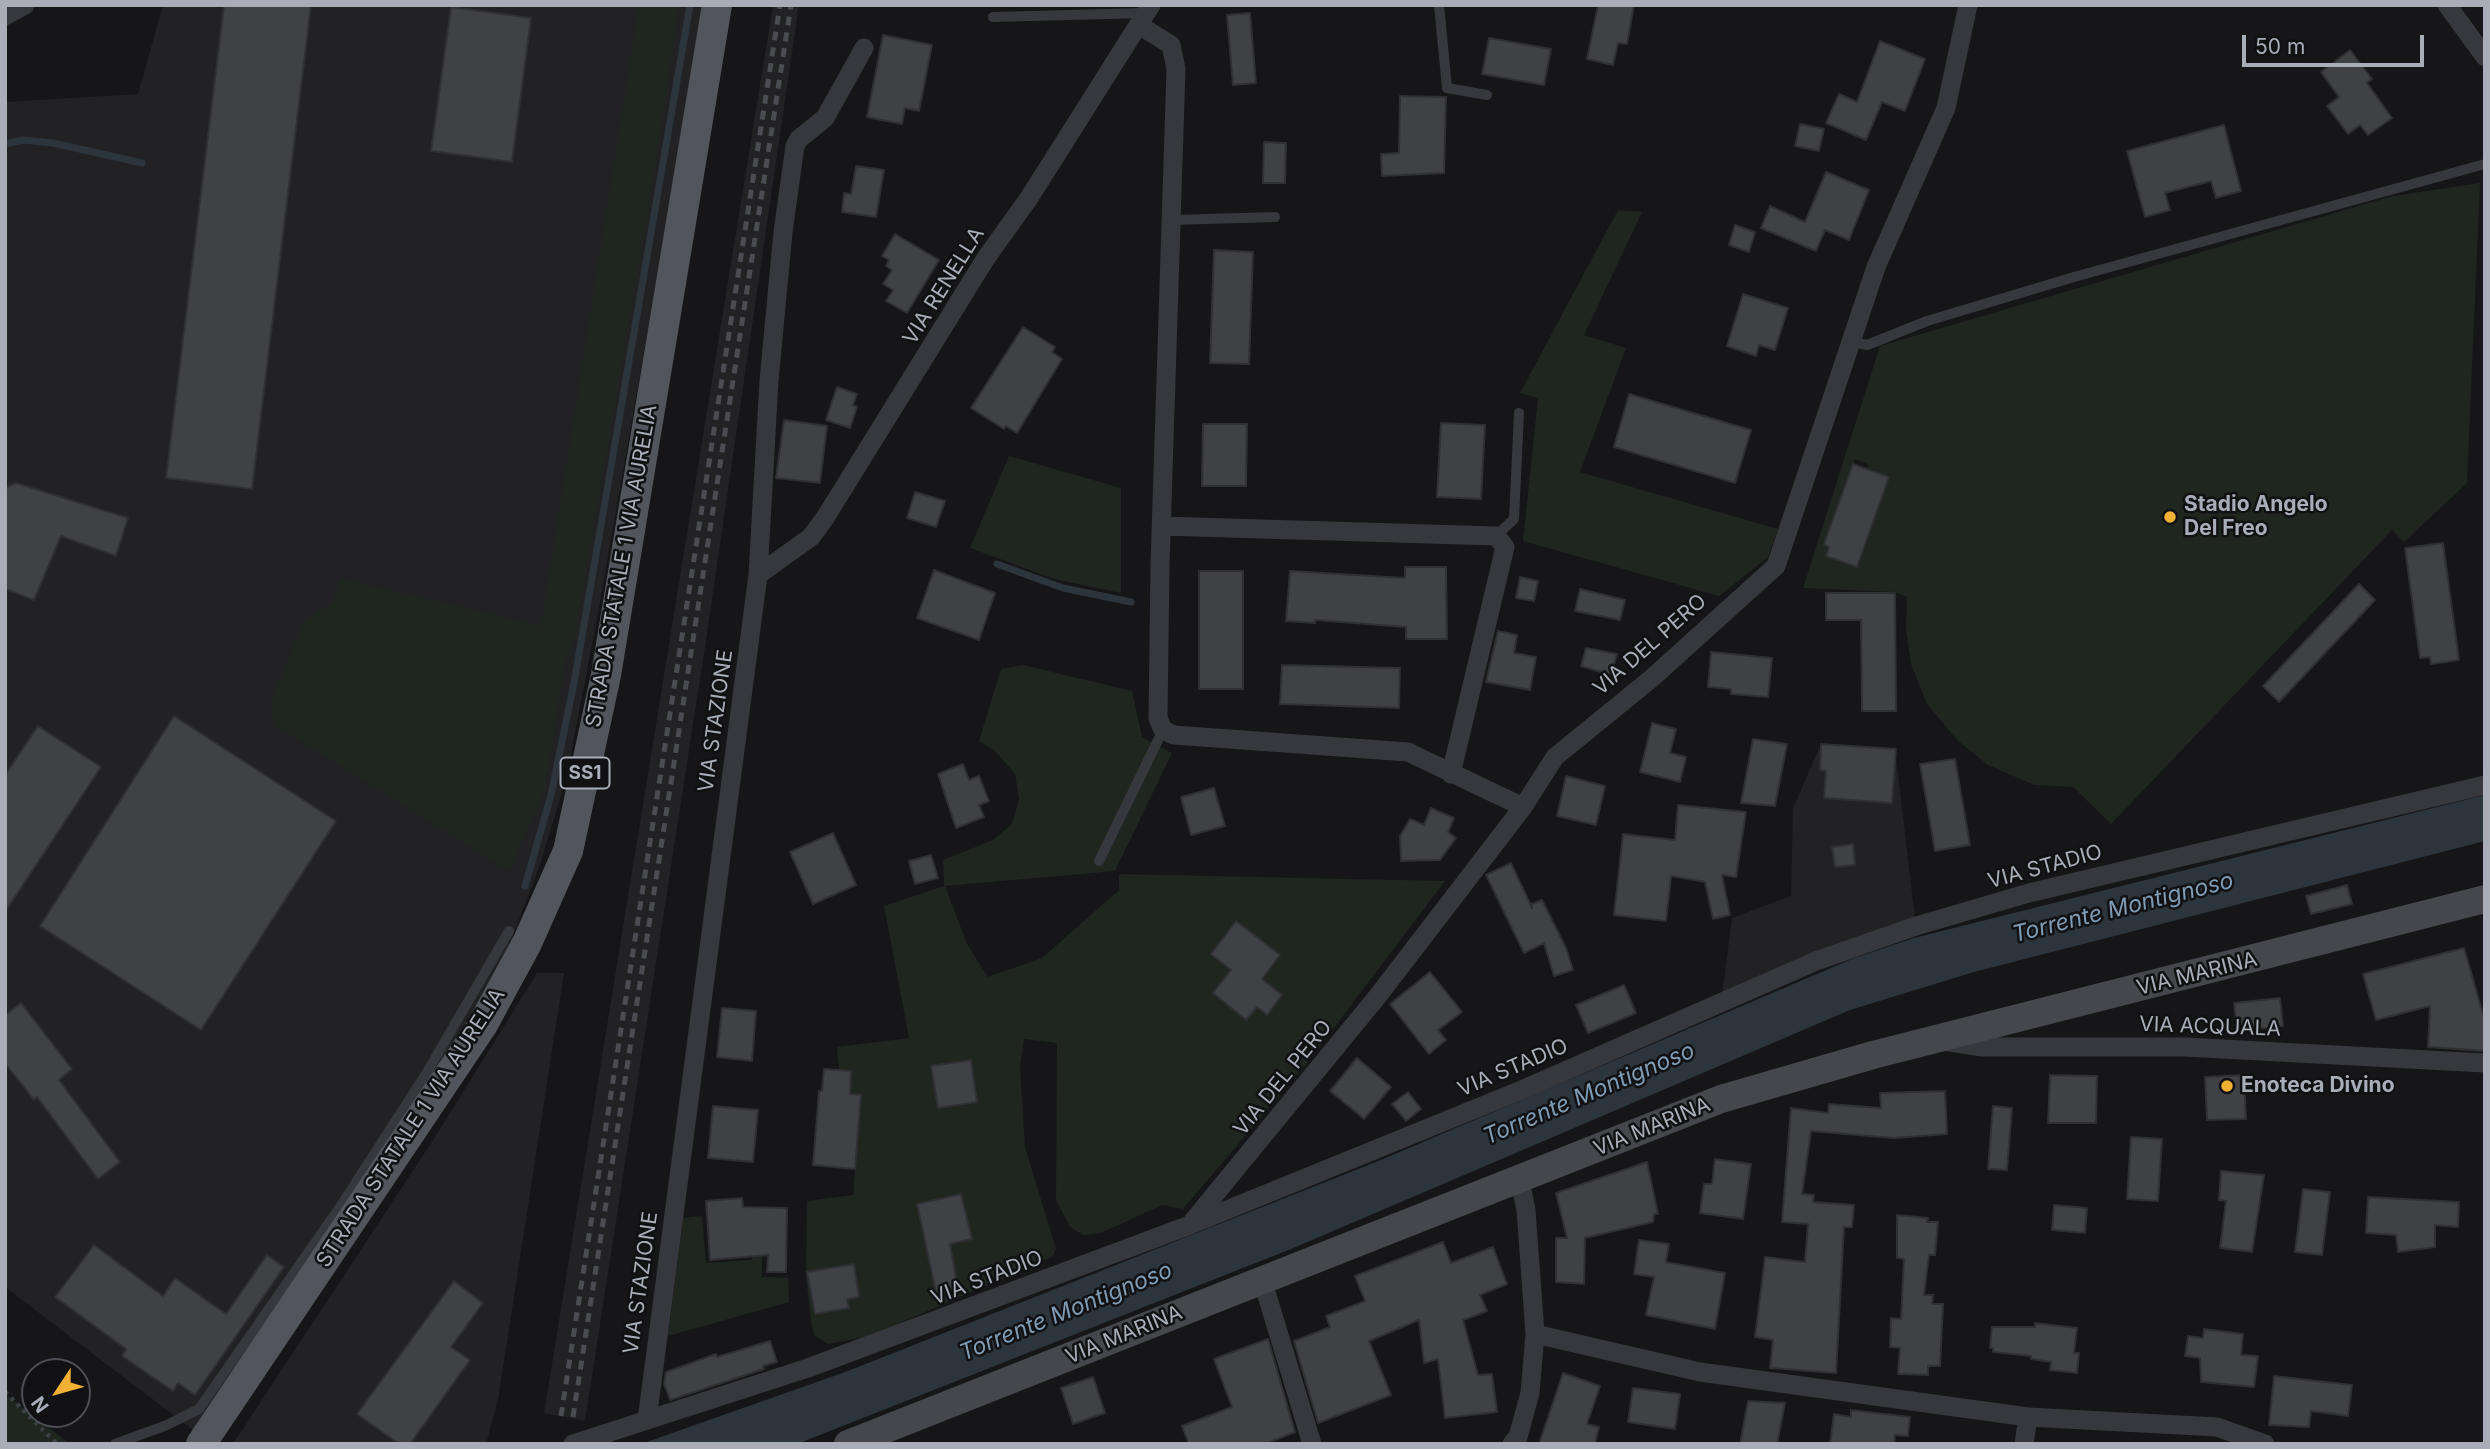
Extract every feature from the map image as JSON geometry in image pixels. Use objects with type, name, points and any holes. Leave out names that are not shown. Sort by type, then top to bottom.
[{"type":"main road","name":"STRADA STATALE 1 VIA AURELIA","points":[[201,1444],[482,1026],[527,943],[568,851],[606,675],[717,5]]},
{"type":"main road","name":"VIA MARINA","points":[[848,1444],[1262,1279],[1520,1181],[1721,1099],[1935,1039],[2485,899]]},
{"type":"street","points":[[5,16],[24,5]]},
{"type":"street","name":"VIA DEL PERO","points":[[1190,1225],[1331,1055],[1523,807],[1544,769],[1776,566],[1876,267],[1946,108],[1968,5]]},
{"type":"street","points":[[2447,5],[2485,57]]},
{"type":"street","points":[[1145,14],[1171,45],[1176,57],[1158,718],[1163,730],[1174,735],[1408,752],[1523,807]]},
{"type":"street","name":"VIA RENELLA","points":[[758,575],[811,537],[825,519],[986,258],[1028,198],[1145,14]]},
{"type":"street","name":"VIA STAZIONE","points":[[647,1420],[758,575],[769,381],[783,232],[795,145],[825,118],[864,48]]},
{"type":"street","points":[[1162,526],[1496,536],[1505,547],[1451,774]]},
{"type":"street","name":"VIA STADIO","points":[[573,1444],[834,1359],[1190,1225],[1524,1089],[1816,961],[1916,926],[2029,893],[2485,785]]},
{"type":"street","name":"VIA ACQUALA","points":[[1935,1039],[1982,1047],[2185,1047],[2485,1063]]},
{"type":"street","points":[[1512,1444],[1518,1437],[1530,1393],[1535,1334],[1526,1210],[1520,1181]]},
{"type":"street","points":[[1262,1279],[1312,1444]]},
{"type":"street","points":[[1535,1334],[1700,1372],[2028,1417],[2217,1427],[2265,1444]]},
{"type":"street","points":[[2024,1444],[2028,1417]]},
{"type":"lane","points":[[1439,5],[1447,88],[1487,95]]},
{"type":"lane","points":[[993,16],[1145,14]]},
{"type":"lane","points":[[1852,342],[1867,345],[1927,321],[2074,276],[2485,164]]},
{"type":"lane","points":[[1172,220],[1275,217]]},
{"type":"lane","points":[[1496,536],[1514,519],[1519,413]]},
{"type":"lane","points":[[1099,861],[1163,730]]},
{"type":"lane","points":[[115,1444],[167,1425],[199,1409],[342,1204],[426,1074],[509,932]]},
{"type":"path","points":[[5,1392],[58,1444]]},
{"type":"shaded area","points":[[163,5],[705,5],[597,619],[566,779],[540,865],[493,988],[193,1430],[5,1287],[5,102],[138,94]]},
{"type":"shaded area","points":[[639,5],[679,5],[649,209],[576,633],[564,666],[545,790],[509,871],[276,726],[271,714],[271,702],[304,621],[333,602],[340,578],[541,626]]},
{"type":"shaded area","points":[[773,5],[799,5],[705,647],[585,1421],[544,1413]]},
{"type":"shaded area","points":[[2480,183],[2467,483],[2404,542],[2392,530],[2111,824],[2073,787],[2034,785],[1988,765],[1958,741],[1927,704],[1911,664],[1906,630],[1907,597],[1895,592],[1803,588],[1880,346],[2393,196]],"holes":[[[1855,459],[1868,464],[1867,469],[1889,477],[1879,504],[1860,532],[1869,536],[1859,563],[1839,556],[1824,544]]]},
{"type":"shaded area","points":[[1618,210],[1642,212],[1584,335],[1626,348],[1580,472],[1778,529],[1768,557],[1719,596],[1523,541],[1538,398],[1520,393]]},
{"type":"shaded area","points":[[1009,456],[1121,488],[1121,593],[1054,579],[970,548]]},
{"type":"shaded area","points":[[1023,665],[1132,691],[1142,737],[1172,753],[1115,871],[945,886],[967,944],[988,977],[1042,958],[1119,890],[1119,874],[1445,881],[1308,1062],[1183,1209],[1162,1205],[1101,1233],[1083,1235],[1070,1227],[1056,1200],[1057,1043],[1024,1039],[1020,1066],[1025,1147],[1056,1249],[1052,1257],[870,1336],[828,1344],[814,1335],[811,1321],[806,1276],[807,1201],[853,1195],[861,1095],[850,1094],[851,1072],[839,1070],[837,1047],[909,1038],[884,906],[944,886],[943,860],[993,840],[1012,824],[1019,799],[1015,774],[994,750],[979,741],[1001,669]]},
{"type":"shaded area","points":[[1821,744],[1820,770],[1826,771],[1824,798],[1892,803],[1895,749],[1915,918],[1722,995],[1732,918],[1791,896],[1793,808]]},
{"type":"shaded area","points":[[537,973],[564,973],[498,1400],[486,1444],[233,1444],[437,1134]]},
{"type":"shaded area","points":[[702,1216],[706,1263],[752,1260],[752,1255],[762,1253],[762,1277],[788,1278],[789,1302],[668,1336],[683,1218]]},
{"type":"shaded area","points":[[5,1393],[21,1406],[21,1428],[49,1428],[70,1444],[5,1444]]},
{"type":"water","name":"Torrente Montignoso","points":[[2485,795],[2485,841],[1974,972],[1850,1010],[1291,1249],[797,1444],[641,1444],[848,1371],[1381,1160],[1852,959],[1914,938]]},
{"type":"building","points":[[224,5],[311,5],[252,489],[166,478]]},
{"type":"building","points":[[1598,5],[1634,5],[1627,44],[1618,43],[1613,65],[1587,59]]},
{"type":"building","points":[[451,7],[531,18],[512,162],[431,151]]},
{"type":"building","points":[[1250,13],[1256,83],[1233,85],[1227,15]]},
{"type":"building","points":[[883,35],[932,45],[919,111],[905,108],[902,124],[867,117]]},
{"type":"building","points":[[1489,38],[1551,49],[1544,85],[1482,74]]},
{"type":"building","points":[[1880,41],[1925,59],[1905,111],[1882,102],[1866,140],[1826,123],[1839,94],[1857,102]]},
{"type":"building","points":[[2350,50],[2372,79],[2367,83],[2392,118],[2368,135],[2360,125],[2348,134],[2327,106],[2339,97],[2321,72]]},
{"type":"building","points":[[1400,96],[1446,97],[1444,173],[1382,176],[1381,154],[1399,153]]},
{"type":"building","points":[[1800,124],[1824,129],[1819,151],[1795,146]]},
{"type":"building","points":[[2224,125],[2241,191],[2216,198],[2211,181],[2165,193],[2170,210],[2145,217],[2127,151]]},
{"type":"building","points":[[1264,142],[1286,143],[1285,183],[1263,183]]},
{"type":"building","points":[[856,166],[884,170],[876,217],[842,212],[844,193],[851,194]]},
{"type":"building","points":[[1826,172],[1869,190],[1849,240],[1825,230],[1816,251],[1761,228],[1770,206],[1805,222]]},
{"type":"building","points":[[1735,225],[1755,232],[1749,252],[1729,245]]},
{"type":"building","points":[[895,234],[939,260],[907,313],[886,301],[893,290],[883,284],[892,270],[886,266],[889,260],[882,256]]},
{"type":"building","points":[[1214,250],[1253,252],[1249,364],[1210,363]]},
{"type":"building","points":[[1743,294],[1788,308],[1775,350],[1759,345],[1756,356],[1727,346]]},
{"type":"building","points":[[1023,327],[1055,347],[1052,352],[1062,359],[1017,433],[1006,426],[1004,429],[971,408]]},
{"type":"building","points":[[837,387],[857,394],[853,405],[857,407],[850,428],[826,420]]},
{"type":"building","points":[[1629,394],[1751,430],[1735,483],[1614,447]]},
{"type":"building","points":[[784,420],[827,426],[820,483],[776,478]]},
{"type":"building","points":[[1441,423],[1485,425],[1481,499],[1437,497]]},
{"type":"building","points":[[1203,424],[1247,424],[1246,486],[1202,486]]},
{"type":"building","points":[[1853,464],[1889,477],[1857,567],[1826,556],[1829,547],[1824,544]]},
{"type":"building","points":[[16,483],[128,518],[116,556],[61,536],[34,600],[5,589],[5,488]]},
{"type":"building","points":[[915,492],[945,501],[936,527],[907,518]]},
{"type":"building","points":[[2443,543],[2459,660],[2431,664],[2430,657],[2420,658],[2405,548]]},
{"type":"building","points":[[1405,567],[1446,567],[1447,639],[1406,639],[1406,627],[1315,620],[1315,623],[1286,621],[1290,571],[1405,578]]},
{"type":"building","points":[[934,570],[995,593],[979,640],[917,618]]},
{"type":"building","points":[[1199,571],[1243,571],[1243,689],[1199,689]]},
{"type":"building","points":[[1520,577],[1538,581],[1534,601],[1516,598]]},
{"type":"building","points":[[2359,584],[2375,600],[2279,702],[2263,686]]},
{"type":"building","points":[[1580,589],[1625,600],[1620,620],[1575,611]]},
{"type":"building","points":[[1826,593],[1895,593],[1896,711],[1862,711],[1861,620],[1826,620]]},
{"type":"building","points":[[1498,631],[1517,635],[1514,653],[1536,657],[1530,690],[1486,682]]},
{"type":"building","points":[[1586,648],[1617,654],[1611,675],[1581,666]]},
{"type":"building","points":[[1711,652],[1772,658],[1768,697],[1731,694],[1731,689],[1708,687]]},
{"type":"building","points":[[1282,665],[1400,668],[1399,708],[1280,704]]},
{"type":"building","points":[[174,716],[336,821],[201,1030],[40,926]]},
{"type":"building","points":[[1652,723],[1676,729],[1670,753],[1686,757],[1680,782],[1640,772]]},
{"type":"building","points":[[38,726],[101,767],[5,912],[5,775]]},
{"type":"building","points":[[1753,739],[1787,744],[1775,806],[1741,803]]},
{"type":"building","points":[[1821,744],[1896,749],[1892,803],[1824,798],[1826,771],[1820,770]]},
{"type":"building","points":[[1955,759],[1970,845],[1935,851],[1920,764]]},
{"type":"building","points":[[963,764],[969,780],[979,776],[989,801],[979,805],[984,817],[956,828],[938,774]]},
{"type":"building","points":[[1566,776],[1605,786],[1596,825],[1557,816]]},
{"type":"building","points":[[1214,788],[1225,826],[1191,835],[1181,797]]},
{"type":"building","points":[[1678,805],[1746,812],[1736,877],[1722,875],[1730,915],[1713,919],[1705,882],[1671,876],[1666,921],[1614,915],[1623,834],[1675,840]]},
{"type":"building","points":[[1431,808],[1454,818],[1448,832],[1456,838],[1440,860],[1401,861],[1400,836],[1410,819],[1424,825]]},
{"type":"building","points":[[833,833],[856,885],[813,904],[790,852]]},
{"type":"building","points":[[1853,844],[1855,865],[1835,867],[1832,847]]},
{"type":"building","points":[[931,855],[938,878],[915,884],[909,861]]},
{"type":"building","points":[[1511,863],[1532,908],[1532,904],[1542,900],[1566,948],[1573,970],[1554,976],[1544,943],[1524,953],[1486,875]]},
{"type":"building","points":[[2347,885],[2352,904],[2311,914],[2306,896]]},
{"type":"building","points":[[1236,921],[1280,955],[1262,979],[1282,995],[1267,1015],[1257,1007],[1246,1020],[1213,993],[1231,970],[1211,954]]},
{"type":"building","points":[[2464,948],[2485,1021],[2485,1051],[2428,1047],[2430,1006],[2376,1020],[2363,974]]},
{"type":"building","points":[[1430,972],[1462,1012],[1438,1030],[1446,1040],[1429,1054],[1390,1004]]},
{"type":"building","points":[[1624,985],[1636,1013],[1588,1033],[1576,1005]]},
{"type":"building","points":[[2280,998],[2283,1026],[2237,1031],[2234,1003]]},
{"type":"building","points":[[21,1003],[72,1069],[59,1080],[120,1162],[98,1179],[37,1097],[34,1100],[5,1063],[5,1015]]},
{"type":"building","points":[[722,1008],[756,1011],[752,1061],[717,1057]]},
{"type":"building","points":[[1357,1058],[1391,1087],[1364,1119],[1330,1091]]},
{"type":"building","points":[[971,1060],[977,1102],[938,1108],[931,1066]]},
{"type":"building","points":[[824,1069],[851,1071],[850,1094],[861,1095],[855,1169],[813,1165],[819,1091],[822,1091]]},
{"type":"building","points":[[2050,1075],[2097,1076],[2096,1123],[2048,1123]]},
{"type":"building","points":[[2244,1075],[2246,1119],[2207,1120],[2205,1077]]},
{"type":"building","points":[[1945,1091],[1947,1134],[1894,1138],[1811,1131],[1802,1194],[1814,1195],[1813,1202],[1854,1205],[1852,1227],[1844,1227],[1836,1373],[1770,1368],[1773,1340],[1755,1337],[1765,1257],[1805,1262],[1808,1224],[1782,1222],[1791,1108],[1828,1113],[1829,1104],[1881,1108],[1880,1093]]},
{"type":"building","points":[[1408,1092],[1421,1109],[1406,1121],[1392,1104]]},
{"type":"building","points":[[713,1106],[758,1110],[753,1162],[708,1158]]},
{"type":"building","points":[[1993,1106],[2012,1108],[2007,1170],[1988,1169]]},
{"type":"building","points":[[2131,1137],[2162,1139],[2158,1201],[2127,1199]]},
{"type":"building","points":[[1715,1159],[1751,1164],[1743,1219],[1700,1213],[1704,1184],[1712,1184]]},
{"type":"building","points":[[1647,1162],[1658,1214],[1654,1214],[1653,1222],[1585,1238],[1584,1284],[1556,1282],[1556,1238],[1567,1238],[1556,1193]]},
{"type":"building","points":[[2221,1171],[2264,1175],[2252,1252],[2220,1248],[2226,1201],[2219,1200]]},
{"type":"building","points":[[2303,1189],[2330,1192],[2322,1255],[2295,1252]]},
{"type":"building","points":[[961,1194],[972,1239],[950,1244],[958,1288],[936,1292],[917,1204]]},
{"type":"building","points":[[2368,1197],[2459,1202],[2458,1227],[2435,1225],[2435,1247],[2398,1252],[2396,1235],[2366,1233]]},
{"type":"building","points":[[742,1198],[743,1207],[787,1208],[786,1272],[767,1272],[768,1255],[710,1260],[706,1201]]},
{"type":"building","points":[[2054,1205],[2087,1208],[2085,1233],[2052,1230]]},
{"type":"building","points":[[1897,1215],[1928,1218],[1927,1222],[1938,1222],[1935,1255],[1929,1255],[1924,1295],[1933,1295],[1932,1304],[1943,1304],[1940,1366],[1928,1366],[1928,1375],[1898,1374],[1900,1348],[1890,1347],[1891,1318],[1901,1319],[1904,1259],[1897,1258]]},
{"type":"building","points":[[1639,1240],[1669,1244],[1666,1262],[1725,1273],[1715,1329],[1646,1315],[1654,1277],[1634,1274]]},
{"type":"building","points":[[1443,1242],[1451,1263],[1493,1247],[1507,1284],[1480,1295],[1487,1311],[1463,1320],[1478,1375],[1492,1374],[1497,1412],[1445,1418],[1438,1359],[1424,1363],[1419,1320],[1369,1341],[1391,1395],[1318,1423],[1294,1341],[1330,1327],[1326,1316],[1365,1301],[1355,1276]]},
{"type":"building","points":[[94,1245],[163,1296],[175,1278],[226,1314],[267,1255],[284,1267],[195,1395],[178,1383],[173,1391],[122,1356],[126,1349],[55,1297]]},
{"type":"building","points":[[854,1264],[859,1297],[847,1299],[849,1308],[815,1314],[807,1272]]},
{"type":"building","points":[[454,1281],[483,1303],[451,1347],[470,1360],[410,1444],[399,1444],[357,1414]]},
{"type":"building","points":[[2035,1323],[2077,1328],[2074,1353],[2079,1353],[2077,1373],[2050,1370],[2051,1362],[2031,1359],[2031,1356],[1993,1352],[1993,1348],[1990,1348],[1992,1327],[2035,1327]]},
{"type":"building","points":[[2204,1329],[2243,1334],[2241,1355],[2258,1356],[2254,1387],[2201,1382],[2200,1358],[2185,1356],[2188,1336],[2203,1338]]},
{"type":"building","points":[[1268,1339],[1295,1432],[1265,1444],[1189,1444],[1182,1426],[1232,1407],[1214,1359]]},
{"type":"building","points":[[770,1341],[777,1362],[763,1366],[764,1369],[670,1400],[664,1384],[666,1372],[716,1354],[717,1357]]},
{"type":"building","points":[[1563,1373],[1600,1386],[1587,1424],[1599,1427],[1595,1444],[1539,1444]]},
{"type":"building","points":[[2274,1376],[2352,1385],[2348,1416],[2311,1411],[2309,1427],[2269,1425]]},
{"type":"building","points":[[1093,1377],[1105,1413],[1073,1424],[1061,1388]]},
{"type":"building","points":[[1633,1388],[1680,1394],[1675,1429],[1628,1422]]},
{"type":"building","points":[[1748,1401],[1785,1403],[1777,1444],[1740,1444]]},
{"type":"building","points":[[1851,1410],[1910,1417],[1908,1436],[1895,1435],[1894,1444],[1830,1444],[1834,1414],[1851,1417]]},
{"type":"waterway","points":[[525,886],[551,795],[574,683],[690,5]]},
{"type":"waterway","points":[[5,144],[23,140],[53,143],[142,163]]},
{"type":"waterway","points":[[997,564],[1063,588],[1131,602]]},
{"type":"railway","points":[[561,1416],[780,5]]},
{"type":"railway","points":[[573,1417],[791,5]]},
{"type":"place","name":"Stadio Angelo Del Freo","points":[[2170,517]]},
{"type":"place","name":"Enoteca Divino","points":[[2227,1086]]}]
